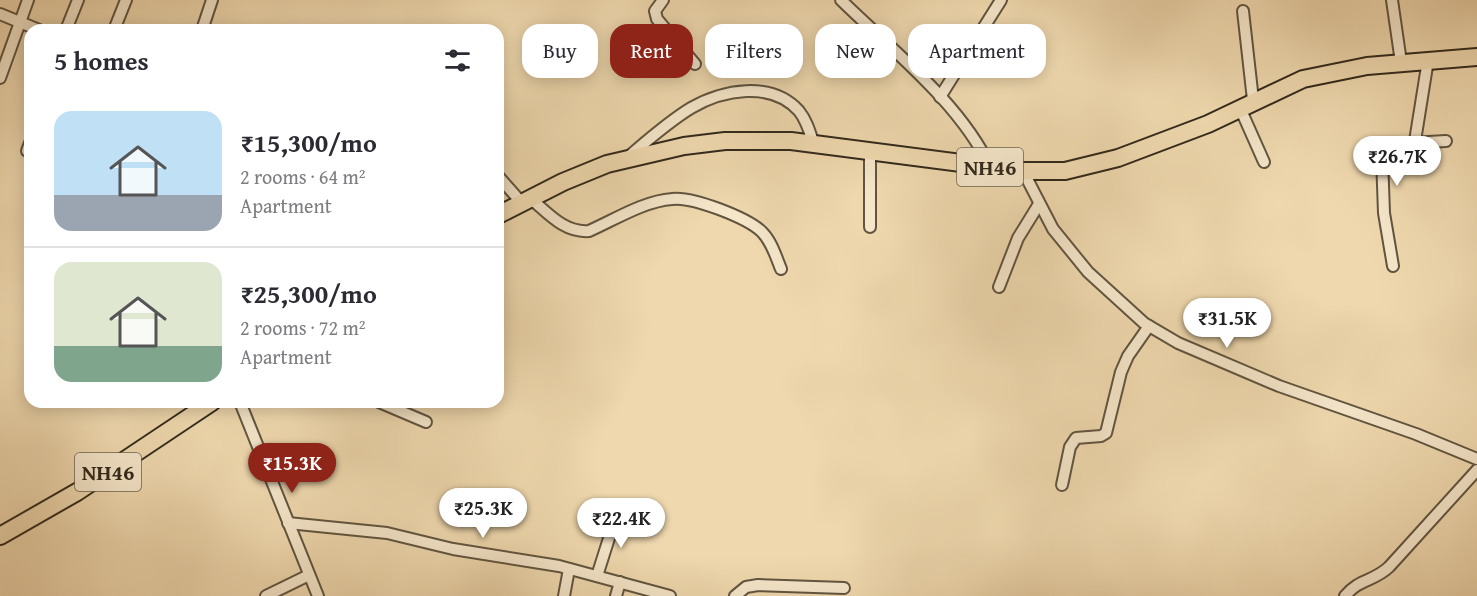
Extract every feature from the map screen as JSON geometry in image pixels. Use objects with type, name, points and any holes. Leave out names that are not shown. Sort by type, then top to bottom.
[{"type":"highway","name":"NH46","points":[[504,212],[596,168],[684,146],[725,141],[791,141],[1023,171],[1065,171],[1118,158],[1303,79],[1367,66],[1477,57]]},
{"type":"highway","name":"NH46","points":[[0,536],[77,492],[197,408]]},
{"type":"street","points":[[0,78],[28,0]]},
{"type":"street","points":[[68,24],[78,0]]},
{"type":"street","points":[[116,24],[126,0]]},
{"type":"street","points":[[204,24],[212,0]]},
{"type":"street","points":[[663,0],[655,11],[657,19],[695,64]]},
{"type":"street","points":[[841,0],[940,97],[980,144],[990,167]]},
{"type":"street","points":[[940,97],[1001,0]]},
{"type":"street","points":[[1392,0],[1401,62]]},
{"type":"street","points":[[1243,11],[1247,104],[1264,162]]},
{"type":"street","points":[[0,14],[26,24]]},
{"type":"street","points":[[1415,141],[1428,60]]},
{"type":"street","points":[[625,159],[692,108],[722,94],[744,91],[768,93],[786,101],[798,110],[807,123],[814,145]]},
{"type":"street","points":[[1393,266],[1384,213],[1382,157],[1393,144],[1446,141]]},
{"type":"street","points":[[870,152],[870,227]]},
{"type":"street","points":[[1023,171],[1053,229],[1088,272],[1149,326],[1178,343],[1279,386],[1416,434],[1477,459]]},
{"type":"street","points":[[504,181],[563,226],[580,232],[589,231],[642,208],[671,199],[692,200],[725,212],[760,231],[770,243],[781,269]]},
{"type":"street","points":[[999,287],[1018,238],[1039,204]]},
{"type":"street","points":[[1062,485],[1070,447],[1076,438],[1101,436],[1106,433],[1121,372],[1128,356],[1149,326]]},
{"type":"street","points":[[242,408],[318,596]]},
{"type":"street","points":[[393,408],[426,422]]},
{"type":"street","points":[[1345,596],[1359,581],[1374,578],[1389,567],[1477,470]]},
{"type":"street","points":[[597,576],[617,513]]},
{"type":"street","points":[[288,523],[387,533],[453,549],[570,568],[670,596]]},
{"type":"street","points":[[564,596],[570,568]]},
{"type":"street","points":[[266,596],[309,575]]},
{"type":"street","points":[[616,596],[620,582]]},
{"type":"street","points":[[735,596],[746,587],[758,585],[844,588]]}]
